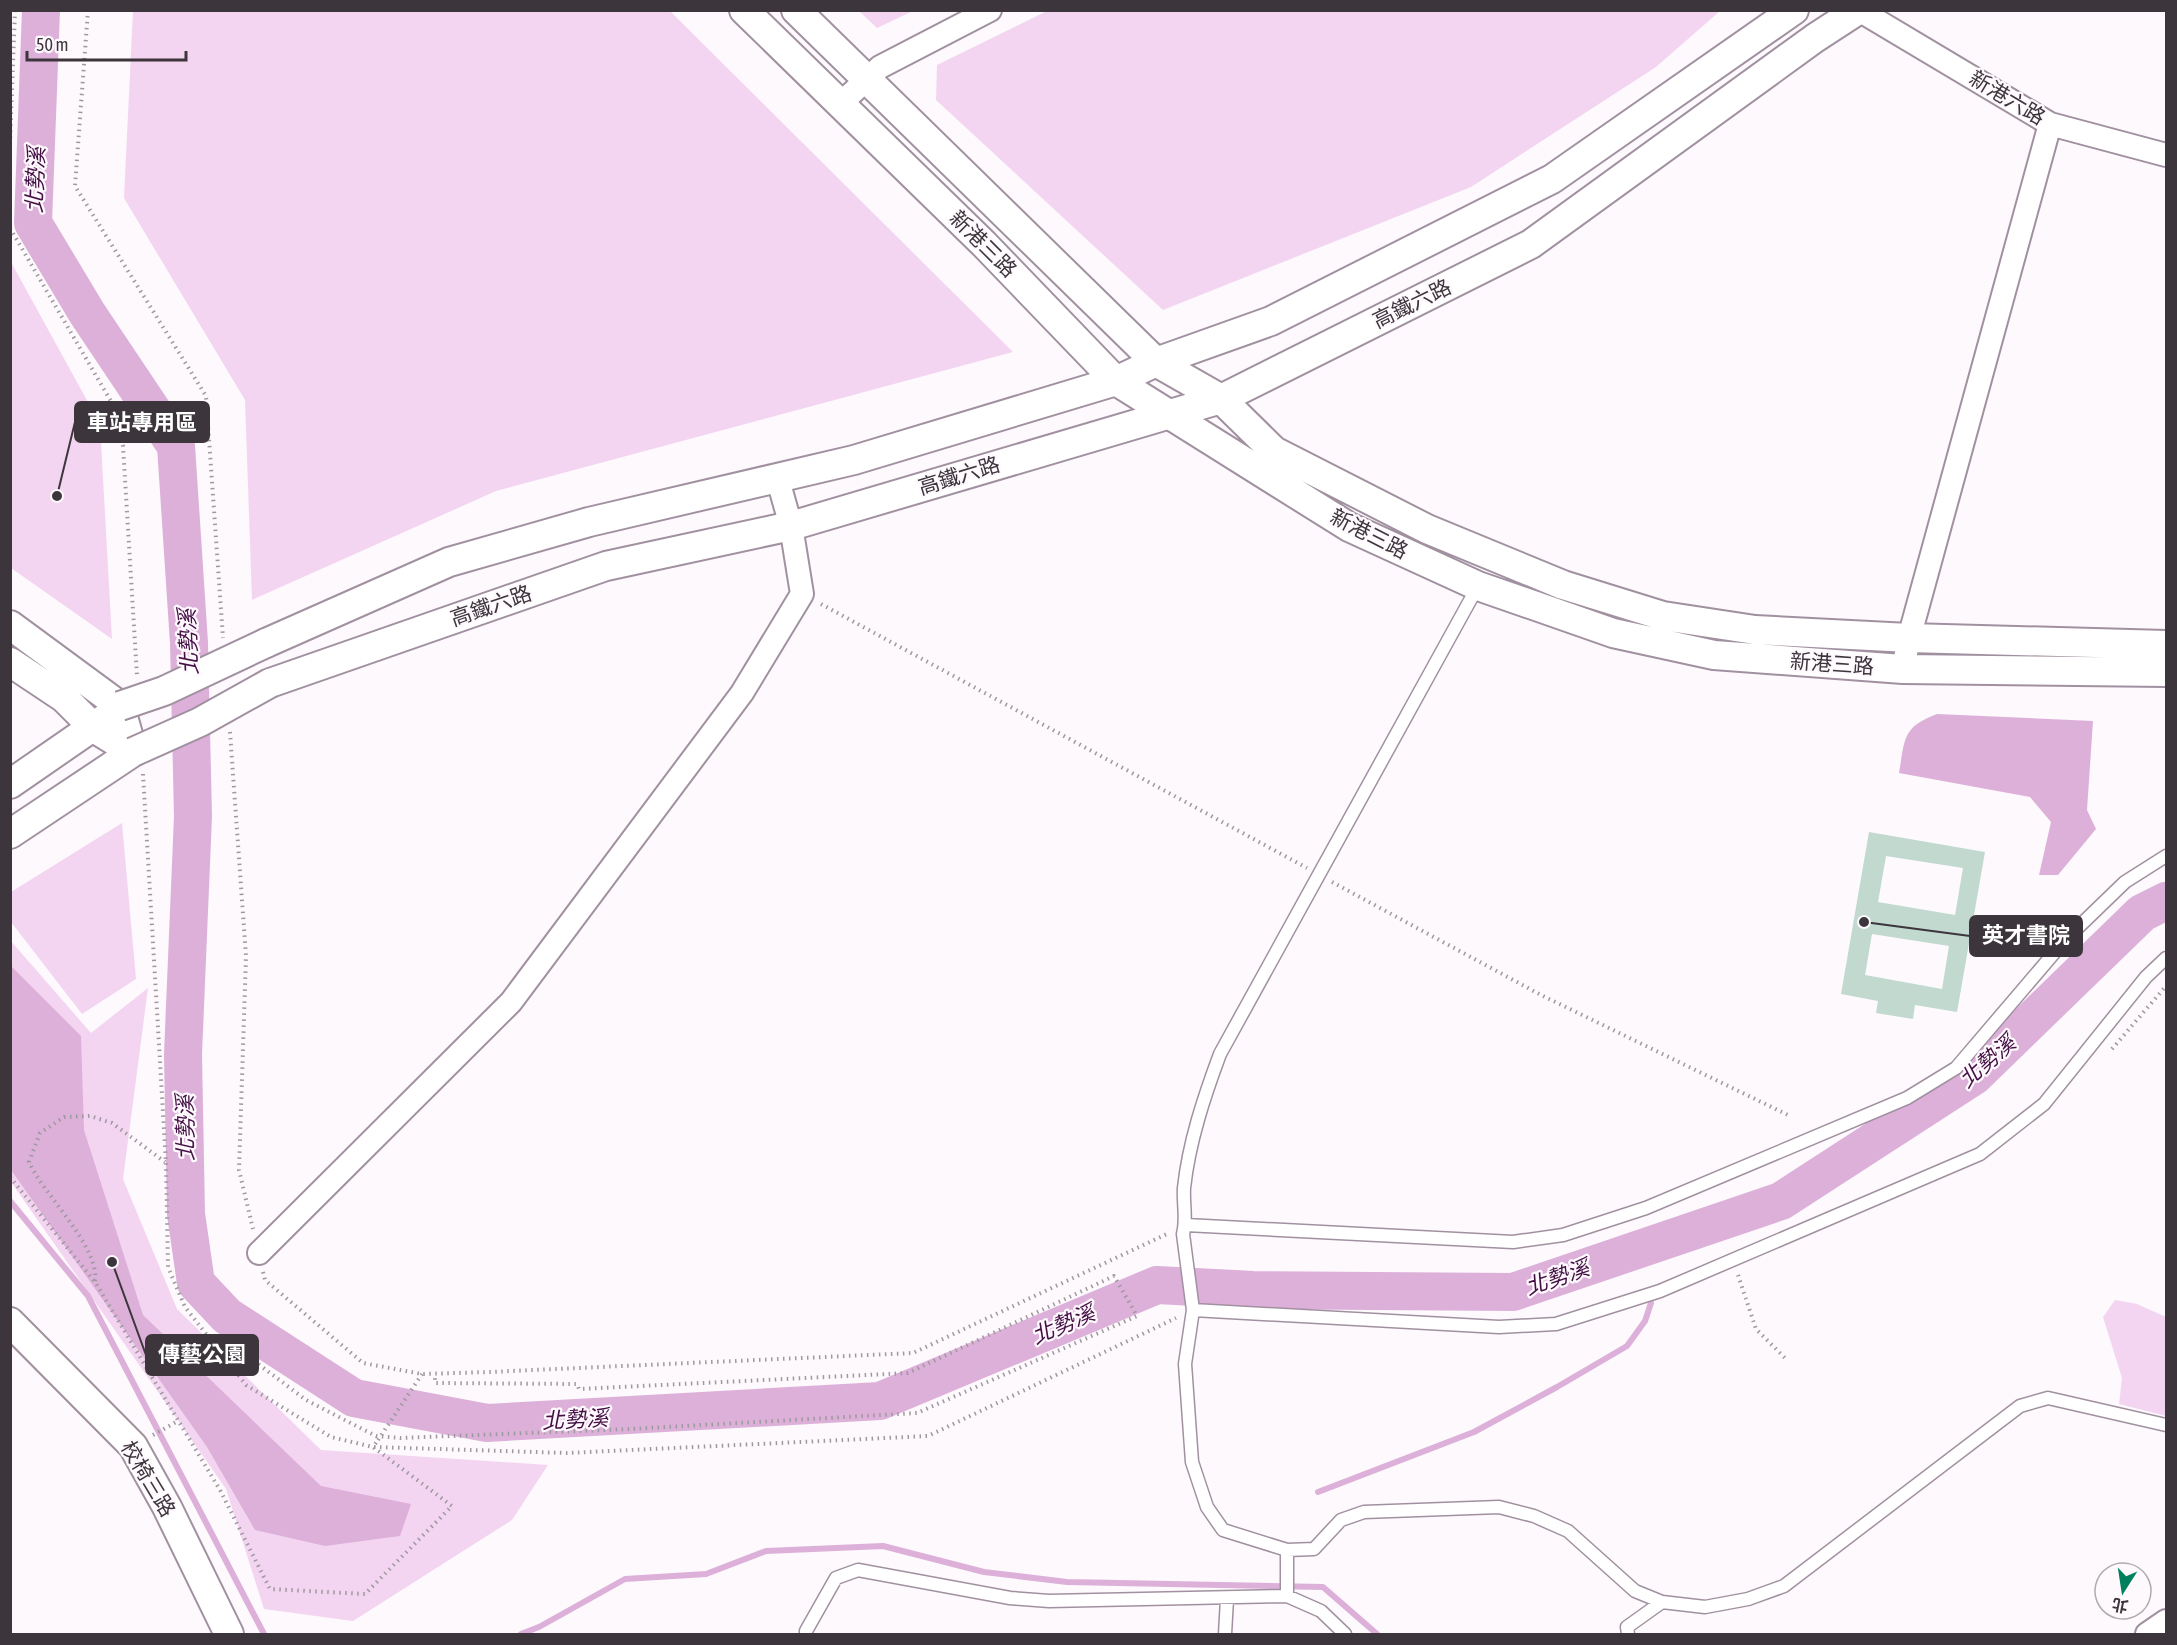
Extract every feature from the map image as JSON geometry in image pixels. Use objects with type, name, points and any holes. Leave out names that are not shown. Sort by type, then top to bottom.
[{"type":"street","name":"新港三路","points":[[744,10],[984,244],[1116,381],[1349,527],[1478,586],[1613,633],[1714,655],[1904,669],[2166,672]]},
{"type":"street","name":"新港三路","points":[[796,10],[1156,362],[1221,399],[1274,450],[1427,529],[1563,585],[1663,616],[1755,630],[1909,638],[2166,645]]},
{"type":"street","points":[[839,105],[880,67],[990,10]]},
{"type":"street","points":[[10,784],[94,728],[120,706],[164,691],[449,562],[589,522],[778,480],[854,460],[1116,381],[1156,362],[1271,321],[1552,179],[1794,10]]},
{"type":"street","name":"新港六路","points":[[1858,10],[2050,124],[2166,155]]},
{"type":"street","name":"高鐵六路","points":[[10,834],[133,752],[200,722],[270,683],[606,566],[791,526],[1221,399],[1531,244],[1815,38],[1858,10]]},
{"type":"street","points":[[1904,669],[1909,638],[2050,124]]},
{"type":"street","points":[[259,1253],[511,1002],[742,693],[802,594],[791,526],[778,480]]},
{"type":"street","points":[[10,625],[120,706],[133,752]]},
{"type":"street","points":[[10,662],[63,698],[94,728],[133,752]]},
{"type":"street","name":"校椅三路","points":[[10,1322],[133,1446],[167,1507],[227,1634]]},
{"type":"street","points":[[2147,1635],[2166,1621]]},
{"type":"lane","points":[[1478,586],[1220,1054],[1202,1104],[1184,1189],[1185,1230],[1193,1310],[1185,1364],[1192,1462],[1207,1507],[1223,1530],[1287,1550],[1314,1549],[1341,1520],[1364,1512],[1499,1507],[1534,1516],[1568,1531],[1635,1591],[1662,1602],[1705,1607],[1748,1599],[1784,1586],[2020,1406],[2048,1398],[2166,1425]]},
{"type":"lane","points":[[1185,1230],[1513,1242],[1563,1235],[1646,1208],[1907,1098],[1956,1068],[2066,939],[2125,882],[2166,856]]},
{"type":"lane","points":[[1193,1310],[1499,1327],[1556,1324],[1660,1291],[1980,1154],[2044,1104],[2146,977],[2166,958]]},
{"type":"lane","points":[[1287,1550],[1287,1596]]},
{"type":"lane","points":[[806,1635],[806,1631],[836,1578],[858,1570],[1010,1598],[1048,1601],[1287,1596],[1321,1611],[1345,1635]]},
{"type":"lane","points":[[1225,1635],[1227,1599]]},
{"type":"lane","points":[[1628,1635],[1627,1627],[1662,1602]]},
{"type":"path","points":[[10,144],[15,10]]},
{"type":"path","points":[[88,10],[75,186],[206,396],[224,646]]},
{"type":"path","points":[[802,594],[1541,995],[1788,1115]]},
{"type":"path","points":[[230,730],[246,956],[239,1170],[265,1280],[363,1363],[422,1374],[435,1374],[913,1353],[1185,1230]]},
{"type":"path","points":[[95,1282],[96,1272],[72,1224],[34,1174],[30,1162],[40,1133],[64,1117],[90,1116],[112,1123],[166,1163]]},
{"type":"path","points":[[10,1177],[95,1282],[220,1490],[270,1589],[365,1594],[452,1506],[373,1447],[422,1374]]},
{"type":"path","points":[[1734,1260],[1756,1329],[1786,1359]]},
{"type":"path","points":[[225,1339],[306,1400],[376,1436],[400,1438],[631,1429],[917,1413],[1137,1316],[1114,1276],[908,1373],[579,1389],[577,1384],[435,1383],[435,1374]]},
{"type":"shaded area","points":[[133,11],[670,11],[1013,352],[496,491],[252,600],[245,400],[124,198]]},
{"type":"shaded area","points":[[859,11],[913,11],[877,28]]},
{"type":"shaded area","points":[[1047,11],[1720,11],[1656,67],[1471,187],[1163,310],[936,100],[937,65]]},
{"type":"shaded area","points":[[11,262],[100,424],[112,639],[11,568]]},
{"type":"shaded area","points":[[1937,714],[2093,721],[2087,810],[2096,829],[2058,875],[2039,875],[2051,822],[2030,797],[1899,773],[1904,743],[1911,729]]},
{"type":"shaded area","points":[[122,823],[136,979],[82,1014],[11,922],[11,892]]},
{"type":"shaded area","points":[[10,940],[91,1033],[148,988],[123,1179],[177,1309],[321,1450],[548,1465],[512,1520],[353,1621],[264,1609],[226,1489],[11,1182]]},
{"type":"shaded area","points":[[11,966],[81,1036],[84,1130],[143,1315],[321,1486],[411,1504],[400,1536],[325,1546],[255,1530],[207,1447],[11,1170]]},
{"type":"shaded area","points":[[2115,1300],[2137,1304],[2166,1317],[2166,1416],[2119,1404],[2122,1378],[2103,1317]]},
{"type":"building","points":[[1869,832],[1985,852],[1957,1012],[1915,1005],[1913,1019],[1876,1013],[1878,1001],[1841,994]],"holes":[[[1886,856],[1963,868],[1955,915],[1878,902]],[[1872,934],[1949,946],[1942,989],[1865,975]]]},
{"type":"waterway","name":"北勢溪","points":[[41,10],[33,223],[87,313],[176,446],[189,643],[193,816],[183,1054],[186,1214],[196,1283],[227,1316],[354,1398],[487,1423],[880,1401],[1157,1285],[1253,1290],[1513,1292],[1781,1201],[1974,1076],[2142,913],[2166,901]]},
{"type":"waterway","points":[[10,1201],[88,1296],[264,1634]]},
{"type":"waterway","points":[[1318,1492],[1474,1432],[1557,1387],[1627,1346],[1645,1321],[1651,1303]]},
{"type":"waterway","points":[[521,1634],[539,1627],[625,1579],[706,1574],[766,1551],[883,1546],[984,1572],[1067,1582],[1323,1587],[1377,1634]]},
{"type":"place","name":"車站專用區","points":[[57,496]]},
{"type":"place","name":"英才書院","points":[[1864,922]]},
{"type":"place","name":"傳藝公園","points":[[112,1262]]}]
